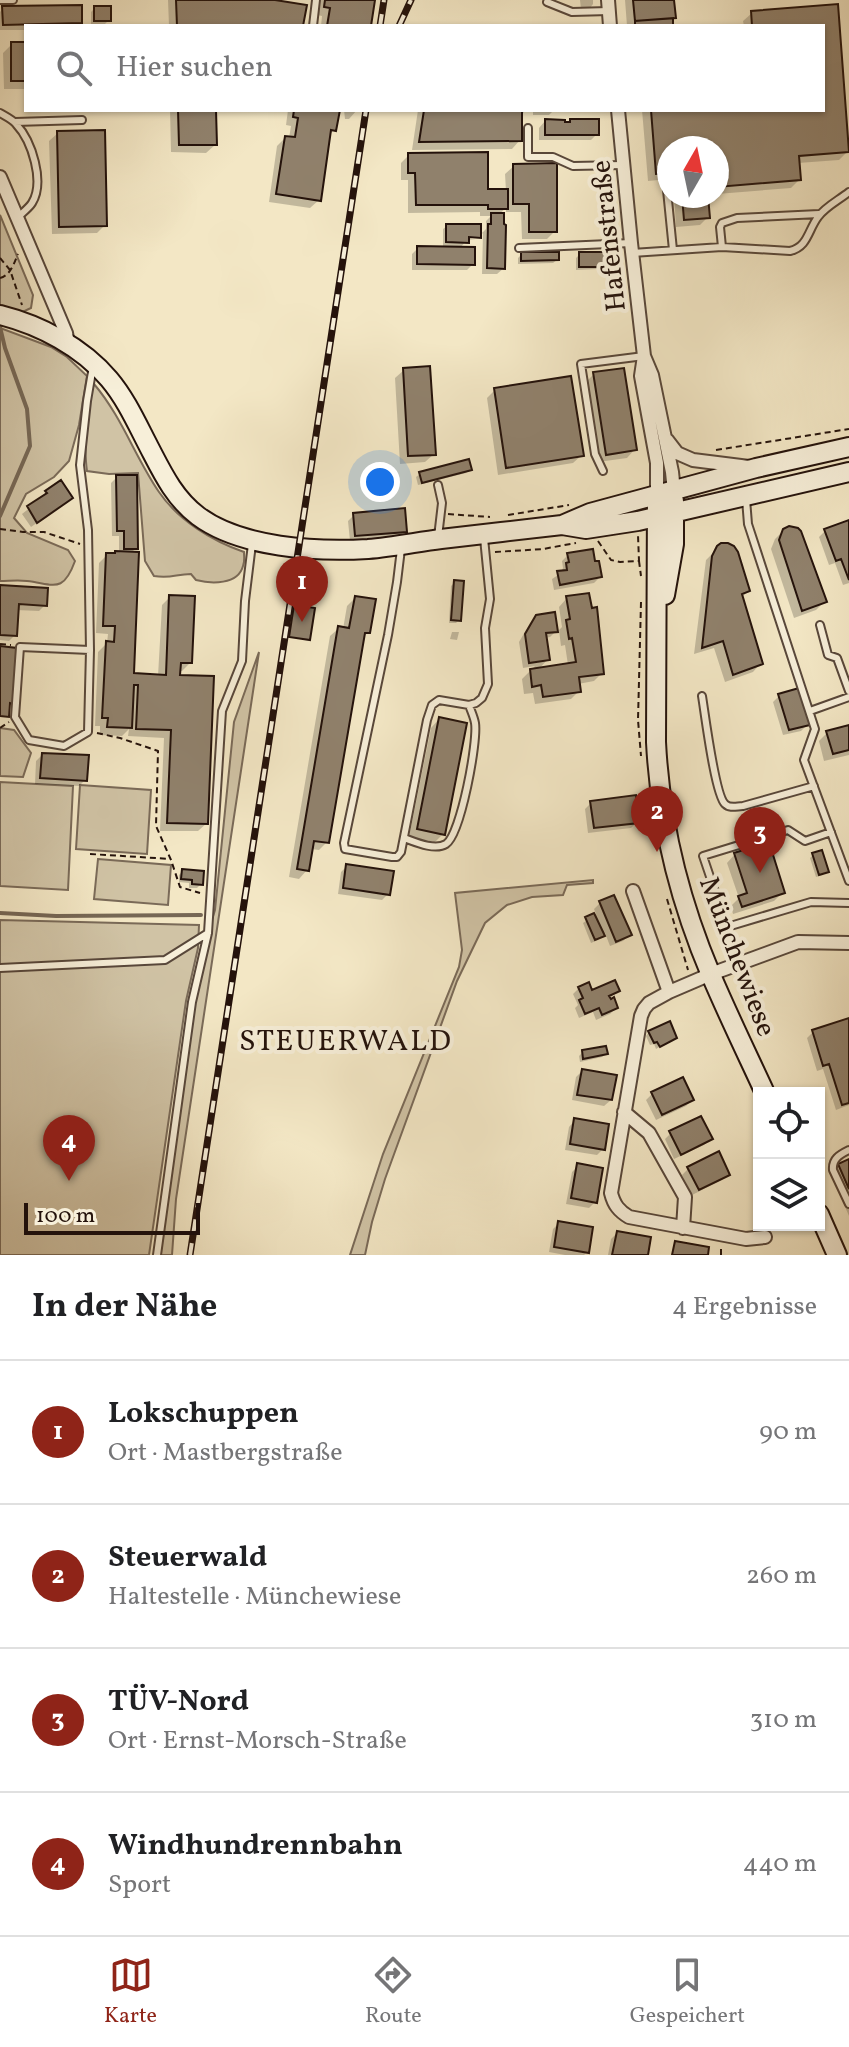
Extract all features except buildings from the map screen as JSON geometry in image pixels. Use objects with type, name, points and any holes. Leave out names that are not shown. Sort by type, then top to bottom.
[{"type":"main road","points":[[13,319],[68,344],[93,363],[120,394],[177,496],[200,518],[221,530],[252,540],[334,549],[367,549],[562,525],[586,529],[657,517],[849,472]]},
{"type":"main road","points":[[562,525],[590,513],[756,468],[849,447]]},
{"type":"main road","name":"Münchewiese","points":[[665,493],[657,517],[674,544],[657,645],[656,742],[661,795],[677,875],[694,931],[762,1087]]},
{"type":"main road","points":[[825,1228],[837,1255]]},
{"type":"street","name":"Hafenstraße","points":[[618,112],[644,356],[641,376],[665,493]]},
{"type":"street","points":[[0,177],[68,344]]},
{"type":"street","name":"Hafenstraße","points":[[644,356],[652,375],[672,472],[665,493]]},
{"type":"street","points":[[665,438],[677,453],[693,460],[756,468]]},
{"type":"street","points":[[633,891],[669,992]]},
{"type":"street","points":[[765,1237],[746,1239],[629,1217],[620,1212],[614,1203],[611,1193],[644,1009],[669,992],[798,942],[849,943]]},
{"type":"street","points":[[624,1112],[649,1133],[685,1197],[683,1228]]},
{"type":"lane","points":[[0,0],[13,0]]},
{"type":"lane","points":[[313,24],[316,0]]},
{"type":"lane","points":[[547,2],[572,12],[609,5]]},
{"type":"lane","points":[[0,113],[15,122],[29,143],[37,169],[32,205],[17,218]]},
{"type":"lane","points":[[15,122],[82,120]]},
{"type":"lane","points":[[528,128],[528,157],[553,157],[573,166],[623,165]]},
{"type":"lane","points":[[519,248],[673,250],[722,247],[790,251],[803,245],[819,214],[849,192]]},
{"type":"lane","points":[[669,208],[673,250]]},
{"type":"lane","points":[[722,247],[720,227],[728,220],[819,214]]},
{"type":"lane","points":[[603,471],[595,454],[581,364],[644,356]]},
{"type":"lane","points":[[90,650],[20,647],[15,717],[29,740],[64,746],[88,732],[90,650],[88,530],[80,465],[93,363]]},
{"type":"lane","points":[[438,485],[442,503],[438,539]]},
{"type":"lane","points":[[746,496],[748,524],[815,729],[804,760],[849,881]]},
{"type":"lane","points":[[401,545],[388,635],[344,843],[345,849],[397,857],[401,852],[432,705],[439,700],[469,705],[476,703],[482,698],[488,684],[485,628],[490,599],[484,534]]},
{"type":"lane","points":[[157,1255],[192,1002],[208,933],[222,711],[242,661],[252,540]]},
{"type":"lane","points":[[810,711],[849,694],[837,658],[828,655],[820,625]]},
{"type":"lane","points":[[702,696],[718,784],[726,805],[743,806],[814,786]]},
{"type":"lane","points":[[404,838],[439,846],[453,836],[464,803],[476,735],[469,705]]},
{"type":"lane","points":[[831,832],[805,841],[788,830],[703,856],[727,927],[811,902],[849,903]]},
{"type":"lane","points":[[0,968],[165,960],[208,933]]},
{"type":"lane","points":[[849,1150],[836,1158],[833,1165],[849,1204]]},
{"type":"path","points":[[0,278],[10,270],[25,239]]},
{"type":"path","points":[[0,258],[10,270],[13,319]]},
{"type":"path","points":[[707,449],[849,429]]},
{"type":"path","points":[[508,515],[580,504]]},
{"type":"path","points":[[441,514],[494,517]]},
{"type":"path","points":[[594,540],[602,545],[611,560],[639,561],[657,517]]},
{"type":"path","points":[[1,529],[44,532],[88,547]]},
{"type":"path","points":[[485,553],[580,543]]},
{"type":"path","points":[[0,644],[20,647]]},
{"type":"path","points":[[88,732],[120,738],[158,751],[156,826],[180,887],[209,895]]},
{"type":"path","points":[[90,854],[171,860]]},
{"type":"shaded area","points":[[0,215],[33,295],[31,308],[16,315],[0,312]]},
{"type":"shaded area","points":[[0,328],[51,347],[87,376],[69,461],[54,477],[26,494],[14,518],[27,533],[68,550],[75,561],[62,583],[0,581]]},
{"type":"shaded area","points":[[94,384],[113,410],[150,479],[167,502],[197,528],[244,552],[243,566],[236,577],[209,582],[196,580],[191,574],[154,576],[145,561],[138,473],[87,471],[86,427]]},
{"type":"shaded area","points":[[259,652],[176,1199],[172,1255],[157,1255],[192,1002],[215,910],[234,722]]},
{"type":"shaded area","points":[[0,728],[14,730],[31,753],[23,777],[0,776]]},
{"type":"shaded area","points":[[0,782],[73,786],[68,890],[0,886]]},
{"type":"shaded area","points":[[80,785],[151,790],[147,854],[76,849]]},
{"type":"shaded area","points":[[98,859],[171,865],[168,905],[94,899]]},
{"type":"shaded area","points":[[593,880],[593,883],[567,885],[563,895],[532,897],[507,905],[485,923],[457,981],[385,1179],[365,1255],[350,1255],[383,1154],[459,967],[462,950],[455,893]]},
{"type":"shaded area","points":[[0,920],[199,925],[198,948],[186,1001],[149,1255],[0,1255]]},
{"type":"waterway","points":[[0,327],[27,409],[30,446],[0,516]]},
{"type":"waterway","points":[[0,913],[56,916],[201,915]]},
{"type":"railway","points":[[380,24],[384,0]]},
{"type":"railway","points":[[400,24],[411,0]]},
{"type":"railway","points":[[190,1255],[366,112]]},
{"type":"place","name":"Lokschuppen","points":[[302,622]]},
{"type":"place","name":"Steuerwald","points":[[657,852]]},
{"type":"place","name":"TÜV-Nord","points":[[760,873]]},
{"type":"place","name":"Windhundrennbahn","points":[[69,1181]]},
{"type":"district","name":"STEUERWALD","points":[[346,1040]]}]
